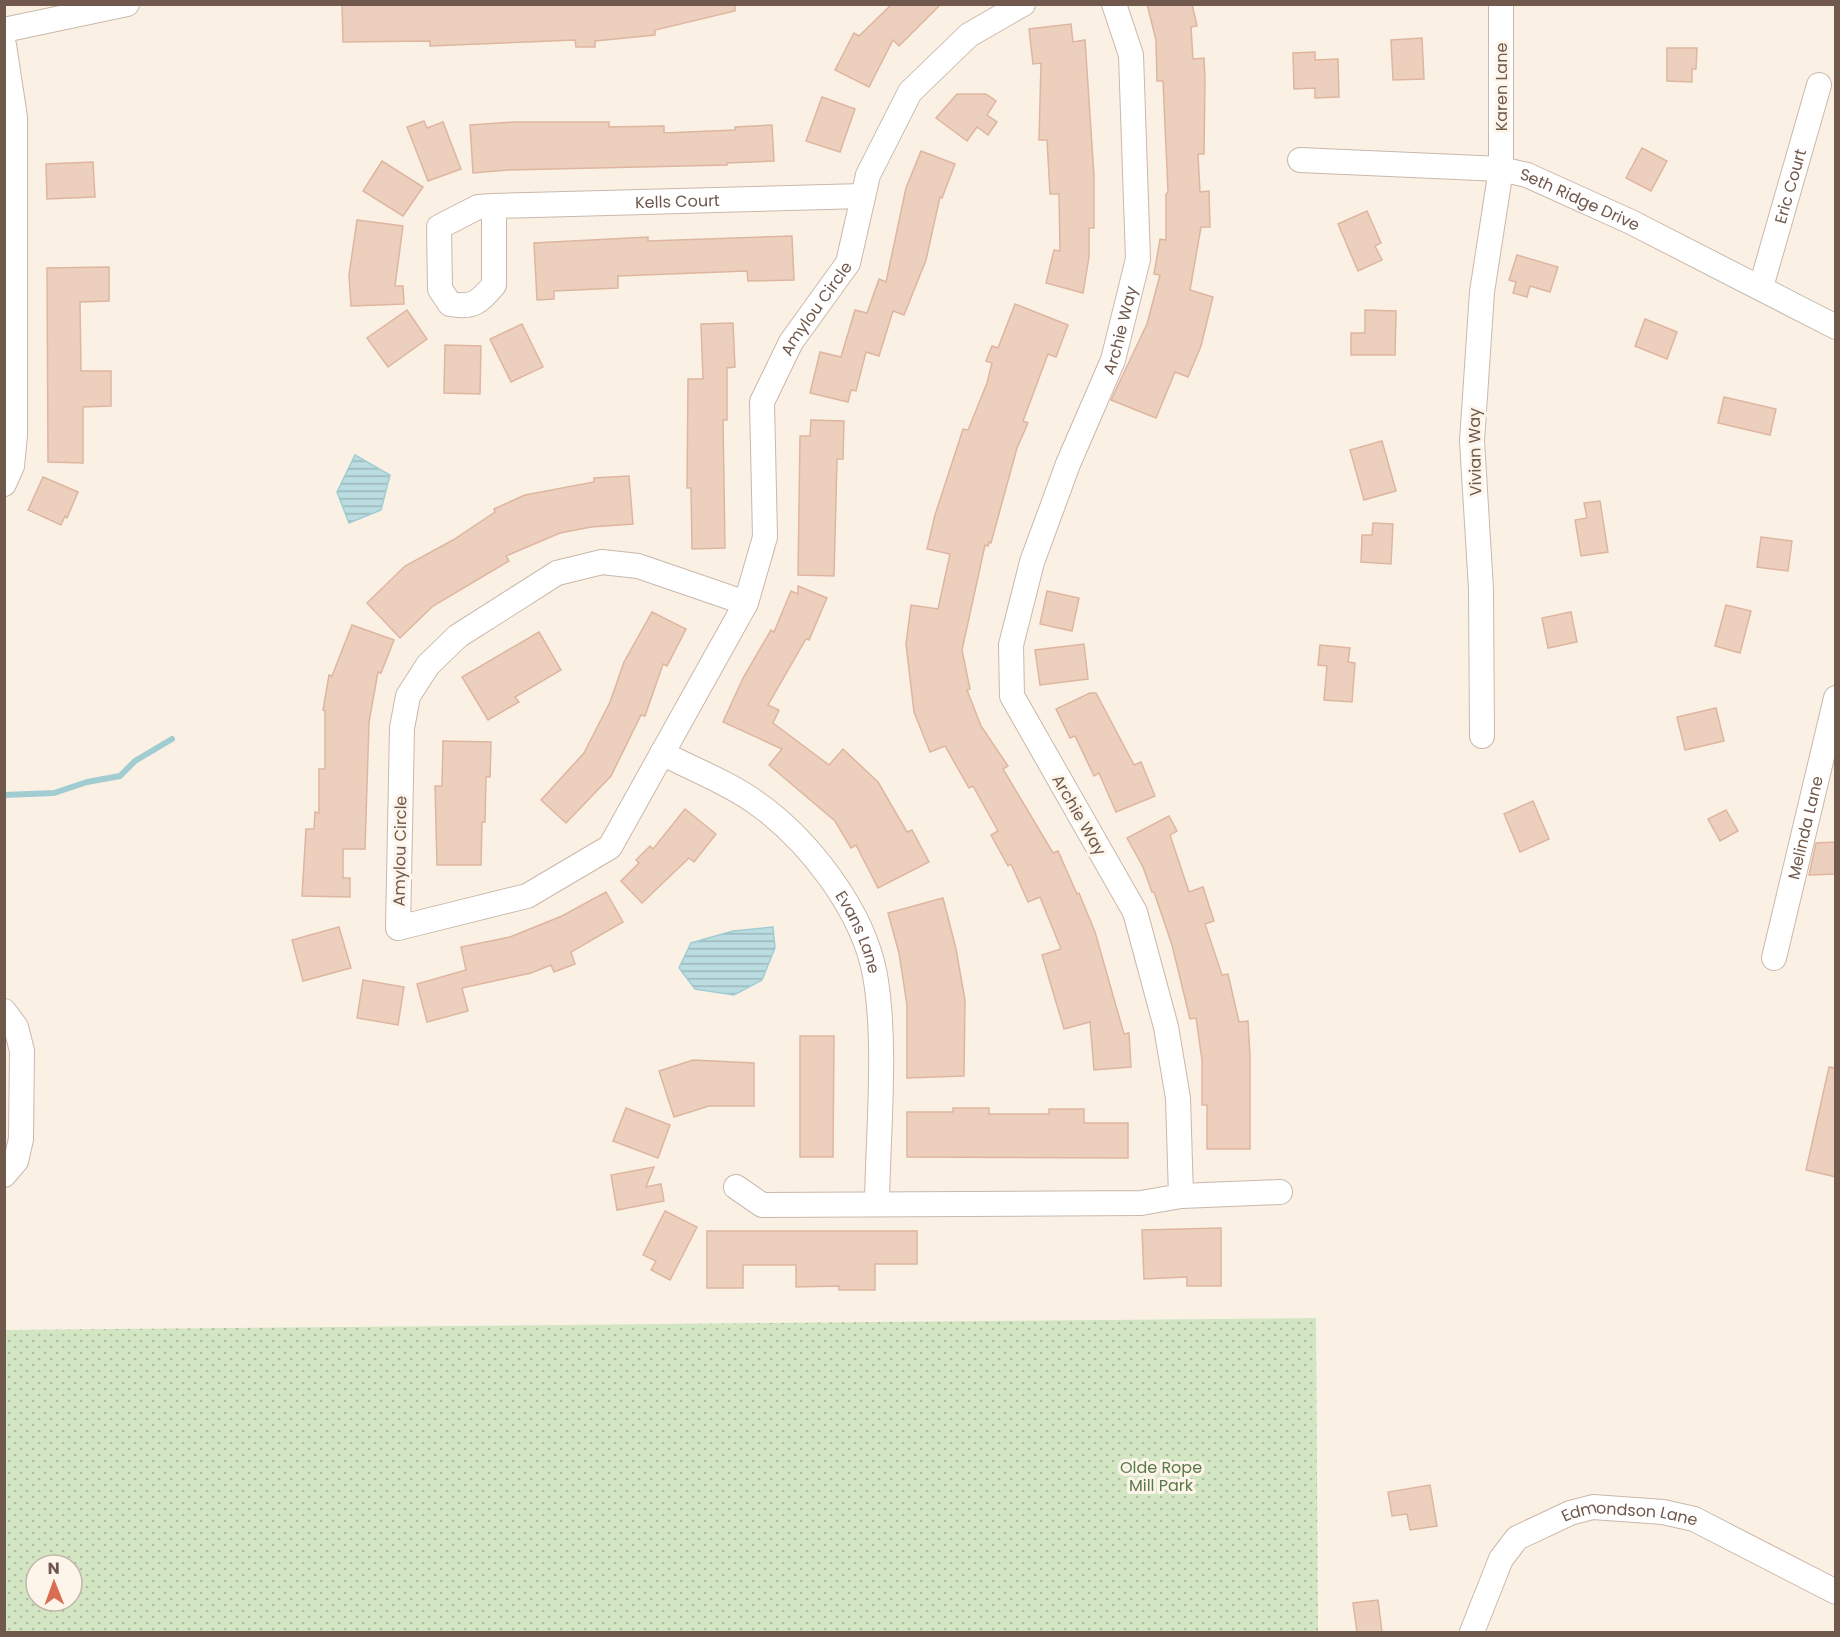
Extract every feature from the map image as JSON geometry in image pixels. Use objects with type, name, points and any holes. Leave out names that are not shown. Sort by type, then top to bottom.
[{"type":"street","points":[[4,30],[127,4]]},
{"type":"street","name":"Amylou Circle","points":[[746,603],[638,566],[602,562],[556,573],[458,636],[428,665],[408,696],[402,728],[398,927],[527,896],[610,847],[746,603],[765,537],[762,402],[791,342],[848,263],[868,175],[910,92],[969,35],[1023,4]]},
{"type":"street","name":"Archie Way","points":[[1114,4],[1131,55],[1138,259],[1113,360],[1068,464],[1032,562],[1011,645],[1012,696],[1135,912],[1166,1027],[1178,1098],[1180,1196]]},
{"type":"street","name":"Karen Lane","points":[[1501,4],[1501,169]]},
{"type":"street","points":[[4,45],[15,117],[10,298],[15,435],[12,466],[4,484]]},
{"type":"street","name":"Eric Court","points":[[1761,287],[1819,85]]},
{"type":"street","name":"Seth Ridge Drive","points":[[1300,160],[1501,169],[1527,175],[1567,192],[1761,287],[1836,327]]},
{"type":"street","name":"Vivian Way","points":[[1482,736],[1481,589],[1472,441],[1482,292],[1501,169]]},
{"type":"street","name":"Kells Court","points":[[494,206],[863,196]]},
{"type":"street","name":"Melinda Lane","points":[[1774,958],[1836,698]]},
{"type":"street","name":"Evans Lane","points":[[662,753],[755,802],[817,858],[852,910],[874,974],[880,1049],[877,1203]]},
{"type":"street","points":[[4,1011],[16,1027],[22,1051],[21,1139],[16,1161],[4,1175]]},
{"type":"street","points":[[736,1187],[762,1204],[1141,1203],[1180,1196],[1281,1192]]},
{"type":"street","name":"Edmondson Lane","points":[[1472,1632],[1502,1559],[1517,1538],[1570,1513],[1593,1507],[1663,1512],[1694,1519],[1836,1592]]},
{"type":"green space","name":"Olde Rope Mill Park","points":[[1316,1318],[1318,1632],[5,1632],[5,1330]]},
{"type":"water","points":[[355,455],[390,475],[381,510],[349,523],[337,492]]},
{"type":"water","points":[[773,927],[775,948],[762,980],[734,995],[695,989],[679,968],[691,943],[733,931]]},
{"type":"building","points":[[342,4],[735,4],[735,11],[655,30],[655,35],[595,41],[595,47],[576,47],[575,40],[430,46],[430,41],[343,42]]},
{"type":"building","points":[[892,4],[941,4],[899,46],[893,40],[869,87],[835,70],[854,33],[859,36]]},
{"type":"building","points":[[1147,4],[1192,4],[1197,26],[1191,27],[1193,59],[1204,58],[1205,79],[1204,154],[1198,154],[1200,192],[1209,191],[1210,227],[1201,227],[1190,290],[1213,297],[1201,346],[1188,377],[1175,372],[1156,418],[1111,400],[1147,324],[1160,275],[1154,274],[1160,239],[1166,240],[1166,194],[1168,192],[1163,81],[1157,81],[1156,40]]},
{"type":"building","points":[[1071,24],[1073,42],[1085,40],[1094,176],[1094,228],[1089,228],[1089,257],[1083,293],[1046,283],[1054,250],[1060,251],[1059,194],[1050,194],[1047,140],[1039,140],[1041,63],[1033,64],[1029,29]]},
{"type":"building","points":[[1422,38],[1424,79],[1393,80],[1391,40]]},
{"type":"building","points":[[1667,48],[1697,48],[1696,69],[1692,69],[1692,82],[1667,81]]},
{"type":"building","points":[[1315,52],[1315,60],[1338,59],[1339,97],[1315,98],[1315,88],[1294,89],[1293,53]]},
{"type":"building","points":[[957,94],[986,94],[996,101],[987,115],[997,122],[988,135],[977,127],[967,141],[936,118]]},
{"type":"building","points":[[822,97],[855,109],[840,152],[806,141]]},
{"type":"building","points":[[424,121],[427,128],[443,122],[461,169],[428,181],[407,127]]},
{"type":"building","points":[[515,122],[609,122],[609,127],[664,126],[664,133],[735,130],[735,127],[772,125],[774,161],[727,163],[727,165],[508,170],[473,173],[470,125]]},
{"type":"building","points":[[1642,148],[1667,161],[1651,191],[1626,178]]},
{"type":"building","points":[[921,151],[955,164],[942,198],[940,197],[926,260],[904,315],[893,311],[879,356],[866,352],[856,391],[851,390],[848,402],[810,393],[820,352],[841,357],[855,310],[867,313],[879,279],[886,282],[906,188]]},
{"type":"building","points":[[382,161],[423,187],[403,216],[363,191]]},
{"type":"building","points":[[93,162],[95,197],[47,199],[46,164]]},
{"type":"building","points":[[1367,211],[1381,243],[1375,246],[1382,260],[1358,271],[1338,224]]},
{"type":"building","points":[[357,220],[403,226],[395,286],[403,286],[404,304],[351,306],[349,275]]},
{"type":"building","points":[[792,236],[794,280],[748,281],[747,271],[618,276],[618,288],[554,291],[554,299],[537,300],[534,243],[648,237],[648,241]]},
{"type":"building","points":[[1517,255],[1558,267],[1550,292],[1530,286],[1527,297],[1513,293],[1516,282],[1509,280]]},
{"type":"building","points":[[109,267],[109,301],[80,302],[81,371],[111,371],[111,406],[83,407],[83,463],[48,462],[47,268]]},
{"type":"building","points":[[1015,304],[1068,325],[1056,357],[1048,354],[1023,421],[1028,423],[1017,448],[991,543],[989,542],[988,546],[985,545],[962,650],[970,689],[967,690],[981,726],[1008,766],[1003,769],[1053,853],[1058,851],[1077,894],[1079,893],[1095,932],[1124,1034],[1129,1033],[1131,1067],[1094,1070],[1090,1022],[1064,1029],[1042,955],[1061,949],[1040,897],[1028,902],[1011,864],[1008,866],[991,835],[998,831],[973,786],[969,788],[945,746],[930,752],[914,712],[906,644],[911,605],[938,609],[950,554],[927,549],[935,515],[963,429],[968,430],[987,383],[992,363],[986,361],[992,346],[998,348]]},
{"type":"building","points":[[407,310],[427,339],[388,367],[367,338]]},
{"type":"building","points":[[1365,310],[1396,311],[1395,355],[1351,355],[1351,333],[1365,333]]},
{"type":"building","points":[[1645,319],[1677,332],[1667,359],[1635,346]]},
{"type":"building","points":[[733,323],[735,367],[727,368],[727,420],[723,420],[725,548],[692,549],[691,488],[687,488],[688,379],[703,379],[701,324]]},
{"type":"building","points":[[522,324],[543,367],[511,382],[490,339]]},
{"type":"building","points":[[445,345],[481,346],[480,394],[444,393]]},
{"type":"building","points":[[1724,397],[1776,409],[1770,435],[1718,423]]},
{"type":"building","points":[[811,420],[844,421],[843,459],[837,459],[834,576],[798,575],[800,436],[810,436]]},
{"type":"building","points":[[1382,441],[1396,491],[1364,500],[1350,450]]},
{"type":"building","points":[[629,476],[633,524],[591,527],[560,533],[506,556],[509,561],[433,606],[400,638],[367,603],[405,566],[453,540],[495,512],[494,509],[525,495],[594,482],[594,478]]},
{"type":"building","points":[[43,477],[78,492],[67,518],[65,516],[61,525],[28,510]]},
{"type":"building","points":[[1600,501],[1608,552],[1581,556],[1575,520],[1587,518],[1584,503]]},
{"type":"building","points":[[1373,523],[1393,524],[1391,564],[1361,562],[1362,535],[1372,535]]},
{"type":"building","points":[[1761,537],[1792,541],[1788,571],[1757,567]]},
{"type":"building","points":[[798,586],[827,598],[809,640],[806,639],[768,705],[779,710],[773,723],[829,765],[843,749],[878,782],[907,832],[912,830],[929,862],[878,888],[856,845],[851,848],[835,821],[769,765],[782,749],[723,722],[743,678],[771,630],[774,632],[791,591],[798,594]]},
{"type":"building","points":[[1047,591],[1079,598],[1072,631],[1040,624]]},
{"type":"building","points":[[1726,605],[1751,611],[1740,653],[1715,646]]},
{"type":"building","points":[[652,612],[686,629],[667,666],[663,664],[645,716],[641,715],[611,776],[566,823],[541,800],[584,753],[610,702],[624,662]]},
{"type":"building","points":[[1571,612],[1577,642],[1548,648],[1542,618]]},
{"type":"building","points":[[352,625],[394,640],[381,673],[378,672],[369,722],[365,849],[343,849],[343,878],[350,878],[350,897],[302,896],[306,829],[314,829],[315,812],[319,813],[319,769],[325,769],[325,711],[323,710],[329,675],[332,676]]},
{"type":"building","points":[[539,632],[561,670],[515,697],[519,702],[488,720],[462,677]]},
{"type":"building","points":[[1084,644],[1088,679],[1040,685],[1035,650]]},
{"type":"building","points":[[1320,645],[1350,648],[1348,662],[1355,663],[1352,702],[1324,700],[1327,666],[1318,665]]},
{"type":"building","points":[[1090,693],[1096,693],[1134,765],[1141,762],[1155,796],[1116,812],[1099,773],[1094,776],[1075,736],[1070,738],[1056,709]]},
{"type":"building","points":[[1716,708],[1724,741],[1685,750],[1677,717]]},
{"type":"building","points":[[443,741],[491,742],[490,777],[486,777],[485,822],[482,822],[481,865],[437,865],[435,786],[442,786]]},
{"type":"building","points":[[1533,801],[1549,839],[1520,852],[1504,814]]},
{"type":"building","points":[[685,809],[716,834],[694,862],[689,858],[642,903],[621,881],[639,863],[636,860],[650,846],[653,849]]},
{"type":"building","points":[[1726,810],[1738,831],[1720,841],[1708,819]]},
{"type":"building","points":[[1169,816],[1177,831],[1170,835],[1189,892],[1203,887],[1214,921],[1205,924],[1222,975],[1228,974],[1239,1022],[1248,1021],[1250,1149],[1207,1149],[1207,1105],[1202,1105],[1202,1060],[1196,1018],[1190,1019],[1172,945],[1154,892],[1127,838]]},
{"type":"building","points":[[1836,842],[1836,874],[1809,875],[1816,843]]},
{"type":"building","points":[[606,892],[623,922],[571,952],[575,964],[554,972],[551,965],[531,973],[462,988],[468,1011],[427,1022],[417,984],[466,970],[461,947],[510,937],[562,916]]},
{"type":"building","points":[[943,898],[956,949],[965,1000],[964,1076],[907,1078],[907,1005],[899,953],[888,913]]},
{"type":"building","points":[[339,927],[351,968],[303,981],[292,940]]},
{"type":"building","points":[[363,980],[404,987],[398,1025],[357,1018]]},
{"type":"building","points":[[800,1036],[834,1036],[833,1157],[800,1157]]},
{"type":"building","points":[[693,1060],[754,1063],[754,1106],[709,1106],[674,1117],[659,1071]]},
{"type":"building","points":[[1829,1067],[1836,1068],[1836,1177],[1806,1170]]},
{"type":"building","points":[[626,1108],[670,1125],[658,1158],[613,1141]]},
{"type":"building","points":[[953,1108],[989,1108],[989,1114],[1049,1114],[1049,1109],[1084,1109],[1084,1123],[1128,1123],[1128,1158],[907,1157],[907,1112],[953,1112]]},
{"type":"building","points":[[654,1167],[646,1187],[661,1184],[664,1201],[617,1210],[611,1175]]},
{"type":"building","points":[[665,1211],[697,1227],[670,1280],[651,1270],[656,1261],[643,1255]]},
{"type":"building","points":[[1221,1228],[1221,1286],[1187,1286],[1187,1277],[1144,1279],[1142,1230]]},
{"type":"building","points":[[707,1231],[917,1231],[917,1264],[875,1264],[875,1290],[839,1290],[839,1286],[796,1287],[796,1265],[743,1265],[743,1288],[707,1288]]},
{"type":"building","points":[[1430,1485],[1437,1526],[1410,1530],[1407,1514],[1392,1516],[1388,1492]]},
{"type":"building","points":[[1378,1600],[1382,1632],[1357,1632],[1353,1603]]},
{"type":"waterway","points":[[4,795],[54,793],[87,782],[120,776],[135,761],[172,739]]}]
